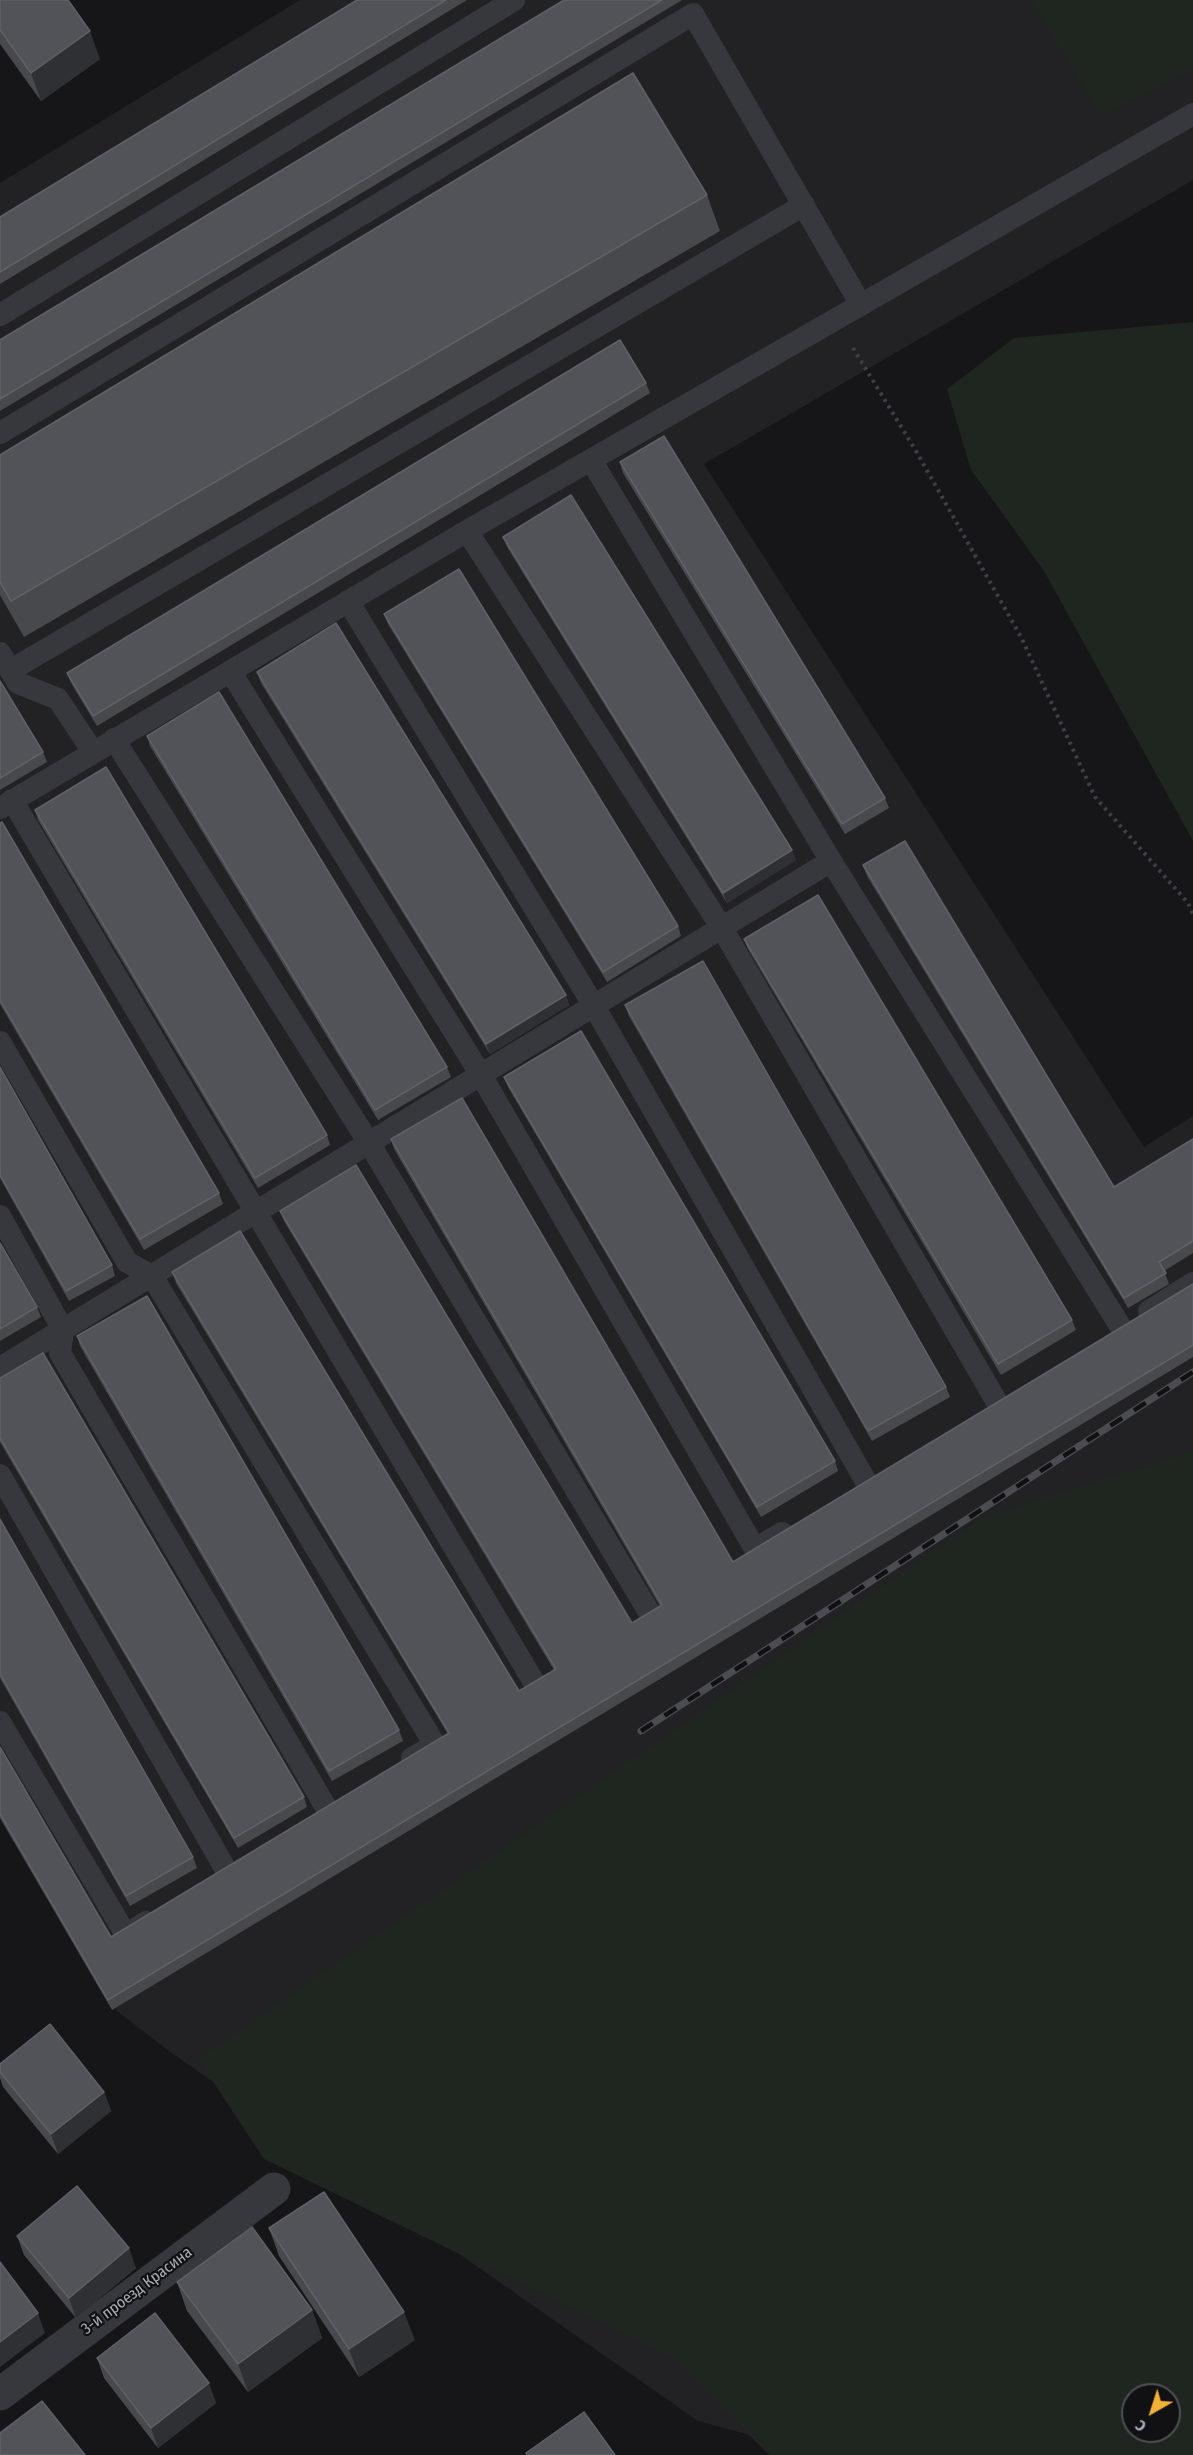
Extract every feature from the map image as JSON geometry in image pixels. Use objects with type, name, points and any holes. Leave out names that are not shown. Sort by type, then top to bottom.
[{"type":"street","name":"3-й проезд Красина","points":[[0,2394],[274,2189]]},
{"type":"lane","points":[[0,315],[513,0]]},
{"type":"lane","points":[[0,433],[693,14],[861,305]]},
{"type":"lane","points":[[535,1684],[255,1213],[6,804],[467,531],[1193,114]]},
{"type":"lane","points":[[93,752],[58,699],[18,683],[5,661],[804,205]]},
{"type":"lane","points":[[591,460],[1113,1335],[1193,1283]]},
{"type":"lane","points":[[467,531],[722,928],[1007,1398],[978,1416]]},
{"type":"lane","points":[[348,601],[594,1006],[868,1485]]},
{"type":"lane","points":[[230,671],[481,1075],[755,1549],[796,1526]]},
{"type":"lane","points":[[114,740],[369,1143],[652,1617]]},
{"type":"lane","points":[[0,1368],[831,861]]},
{"type":"lane","points":[[0,1042],[127,1262],[152,1276],[435,1744],[396,1768]]},
{"type":"lane","points":[[0,1216],[63,1330],[60,1353],[327,1809]]},
{"type":"lane","points":[[847,1496],[888,1472]]},
{"type":"lane","points":[[0,1475],[226,1870]]},
{"type":"lane","points":[[0,1722],[126,1935],[166,1909]]},
{"type":"lane","points":[[307,1821],[347,1797]]},
{"type":"lane","points":[[206,1883],[246,1858]]},
{"type":"path","points":[[835,320],[916,451],[1021,637],[1095,797],[1188,903],[1193,914]]},
{"type":"shaded area","points":[[300,0],[1193,0],[1193,180],[704,464],[1144,1147],[1193,1116],[1193,2455],[794,2447],[698,2421],[169,2051],[117,2011],[0,1819],[0,183]]},
{"type":"shaded area","points":[[1031,0],[1193,0],[1193,69],[1102,117]]},
{"type":"shaded area","points":[[1193,322],[1193,841],[1044,571],[971,470],[947,389],[1014,338]]},
{"type":"shaded area","points":[[1193,1451],[1193,2455],[769,2455],[673,2358],[264,2159],[198,2059],[984,1516]]},
{"type":"building","points":[[0,0],[68,0],[90,31],[31,73],[0,30]]},
{"type":"building","points":[[357,0],[446,0],[0,272],[0,217]]},
{"type":"building","points":[[564,0],[662,0],[0,399],[0,340]]},
{"type":"building","points":[[633,73],[707,195],[11,601],[0,582],[0,455]]},
{"type":"building","points":[[620,340],[646,383],[93,716],[67,673]]},
{"type":"building","points":[[664,436],[885,798],[842,824],[620,462]]},
{"type":"building","points":[[571,495],[792,850],[723,893],[503,537]]},
{"type":"building","points":[[459,569],[678,926],[603,972],[384,614]]},
{"type":"building","points":[[336,623],[566,995],[486,1044],[257,672]]},
{"type":"building","points":[[0,681],[43,752],[0,778]]},
{"type":"building","points":[[219,692],[447,1067],[375,1110],[147,736]]},
{"type":"building","points":[[106,767],[327,1135],[255,1178],[35,810]]},
{"type":"building","points":[[2,822],[219,1193],[140,1239],[0,1000],[0,823]]},
{"type":"building","points":[[905,841],[1114,1187],[1193,1139],[1193,1241],[1159,1262],[1166,1273],[1124,1298],[863,865]]},
{"type":"building","points":[[818,895],[1072,1320],[998,1364],[744,939]]},
{"type":"building","points":[[703,961],[946,1387],[868,1431],[625,1005]]},
{"type":"building","points":[[581,1031],[835,1461],[757,1507],[504,1077]]},
{"type":"building","points":[[0,1067],[112,1265],[66,1291],[0,1175]]},
{"type":"building","points":[[462,1098],[733,1562],[1193,1284],[1193,1345],[108,2000],[0,1814],[0,1747],[111,1937],[449,1733],[172,1272],[240,1231],[519,1691],[556,1669],[280,1211],[356,1165],[632,1623],[662,1605],[391,1139]]},
{"type":"building","points":[[0,1243],[37,1307],[0,1329]]},
{"type":"building","points":[[147,1296],[399,1730],[329,1771],[77,1336]]},
{"type":"building","points":[[43,1353],[304,1797],[234,1838],[0,1438],[0,1378]]},
{"type":"building","points":[[0,1519],[193,1857],[126,1896],[0,1674]]},
{"type":"building","points":[[50,2024],[104,2092],[51,2134],[0,2072],[0,2064]]},
{"type":"building","points":[[77,2186],[129,2248],[69,2298],[17,2236]]},
{"type":"building","points":[[324,2192],[404,2312],[349,2349],[269,2228]]},
{"type":"building","points":[[252,2227],[312,2310],[238,2364],[177,2282]]},
{"type":"building","points":[[0,2262],[38,2313],[0,2342]]},
{"type":"building","points":[[155,2313],[209,2383],[151,2428],[97,2358]]},
{"type":"building","points":[[42,2401],[85,2455],[0,2454],[0,2433]]},
{"type":"building","points":[[584,2412],[615,2455],[527,2455],[526,2453]]},
{"type":"railway","points":[[641,1731],[1193,1372]]}]
